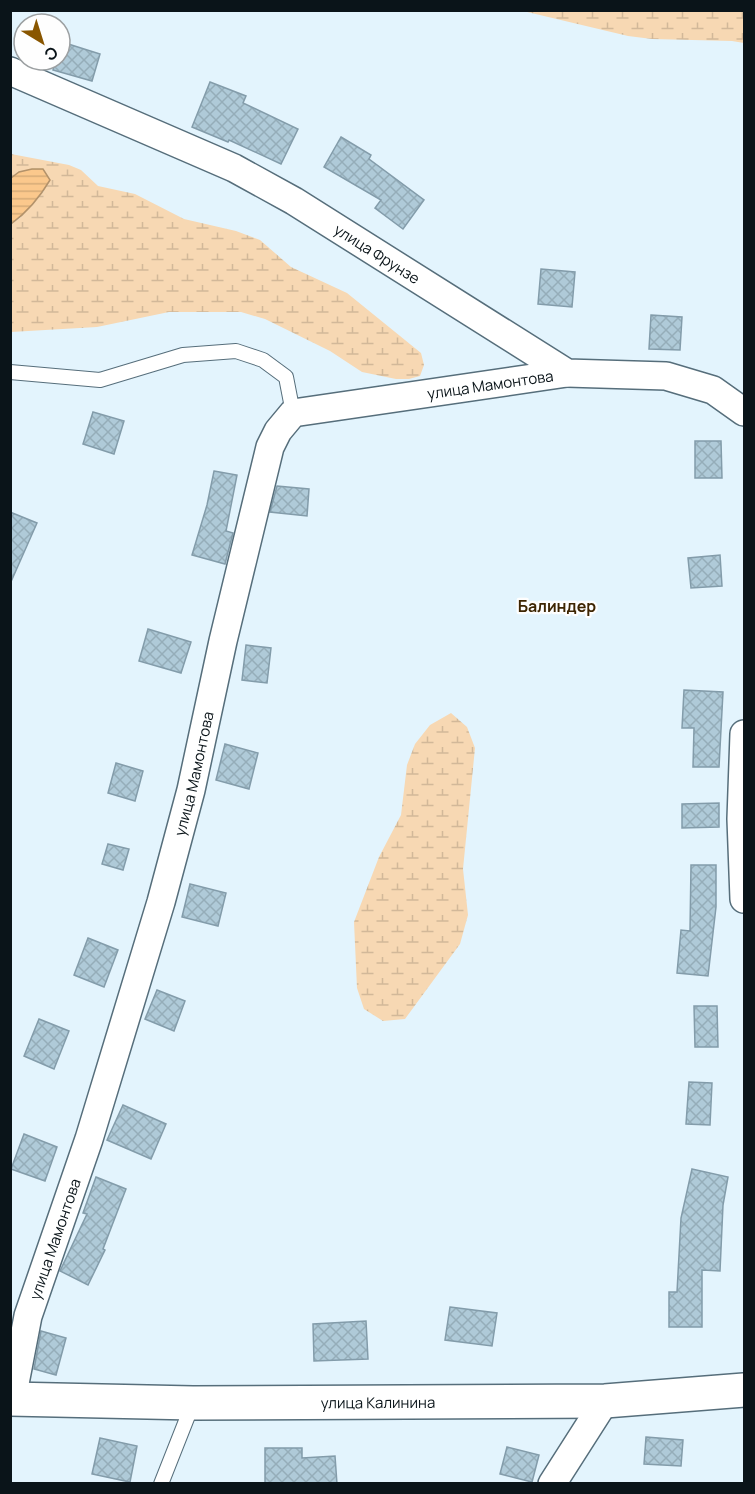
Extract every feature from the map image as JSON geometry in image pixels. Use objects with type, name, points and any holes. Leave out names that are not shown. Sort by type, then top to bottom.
[{"type":"street","name":"улица Фрунзе","points":[[10,71],[234,168],[294,201],[567,373]]},
{"type":"street","points":[[567,373],[666,376],[713,390],[744,412]]},
{"type":"street","name":"улица Мамонтова","points":[[11,1399],[28,1316],[89,1139],[161,902],[191,790],[223,641],[270,447],[278,431],[293,413],[567,373]]},
{"type":"street","points":[[744,734],[741,819],[744,899]]},
{"type":"street","name":"улица Калинина","points":[[11,1399],[194,1403],[605,1401],[744,1390]]},
{"type":"street","points":[[552,1484],[605,1401]]},
{"type":"lane","points":[[10,372],[100,380],[183,356],[236,351],[263,360],[286,377],[293,413]]},
{"type":"lane","points":[[161,1484],[194,1403]]},
{"type":"green space","points":[[523,11],[744,11],[744,43],[628,36]]},
{"type":"green space","points":[[11,154],[69,165],[81,170],[98,186],[135,194],[184,219],[236,231],[260,240],[291,267],[347,293],[421,353],[424,365],[420,376],[396,379],[362,372],[330,351],[265,319],[241,312],[169,312],[97,327],[11,332],[11,224],[20,218],[44,191],[20,172],[11,178]]},
{"type":"green space","points":[[451,713],[467,727],[475,748],[463,869],[468,915],[460,944],[405,1019],[383,1021],[364,1009],[357,988],[354,922],[379,857],[401,815],[407,765],[415,744],[430,725]]},
{"type":"shaded area","points":[[43,169],[50,180],[32,204],[11,224],[11,178],[19,172]]},
{"type":"building","points":[[72,45],[100,54],[92,81],[60,72],[72,72]]},
{"type":"building","points":[[210,82],[246,96],[243,103],[298,129],[281,164],[229,140],[228,142],[192,127]]},
{"type":"building","points":[[341,137],[371,155],[369,159],[424,200],[403,229],[375,208],[381,200],[324,167]]},
{"type":"building","points":[[541,269],[575,272],[572,307],[538,304]]},
{"type":"building","points":[[651,315],[682,317],[680,350],[649,349]]},
{"type":"building","points":[[93,412],[124,421],[114,454],[83,444]]},
{"type":"building","points":[[695,441],[721,441],[722,478],[695,478]]},
{"type":"building","points":[[214,471],[237,475],[226,531],[233,533],[225,564],[192,555],[207,505]]},
{"type":"building","points":[[277,486],[309,489],[307,516],[270,512]]},
{"type":"building","points":[[10,512],[37,523],[10,584]]},
{"type":"building","points":[[720,555],[722,586],[691,588],[688,558]]},
{"type":"building","points":[[148,629],[191,642],[181,673],[139,661]]},
{"type":"building","points":[[246,645],[271,648],[267,683],[242,680]]},
{"type":"building","points":[[684,690],[723,692],[719,767],[693,767],[694,728],[682,728]]},
{"type":"building","points":[[225,744],[258,753],[249,789],[216,780]]},
{"type":"building","points":[[116,763],[143,771],[135,801],[108,793]]},
{"type":"building","points":[[719,803],[719,827],[682,828],[682,804]]},
{"type":"building","points":[[108,844],[129,849],[123,870],[102,864]]},
{"type":"building","points":[[691,865],[716,865],[716,907],[708,976],[677,973],[681,930],[690,931]]},
{"type":"building","points":[[190,884],[226,893],[218,926],[182,917]]},
{"type":"building","points":[[88,938],[118,950],[104,987],[74,975]]},
{"type":"building","points":[[157,990],[185,1001],[174,1031],[145,1019]]},
{"type":"building","points":[[694,1006],[717,1006],[718,1047],[695,1047]]},
{"type":"building","points":[[39,1019],[69,1031],[54,1069],[24,1056]]},
{"type":"building","points":[[689,1082],[712,1083],[710,1125],[686,1124]]},
{"type":"building","points":[[123,1105],[166,1124],[151,1159],[107,1140]]},
{"type":"building","points":[[24,1134],[57,1147],[45,1181],[11,1169]]},
{"type":"building","points":[[692,1169],[728,1177],[723,1205],[720,1271],[702,1270],[702,1327],[669,1327],[669,1292],[677,1292],[681,1218]]},
{"type":"building","points":[[96,1177],[126,1189],[103,1249],[105,1250],[88,1285],[60,1271],[87,1214],[83,1213]]},
{"type":"building","points":[[450,1307],[497,1313],[492,1346],[445,1340]]},
{"type":"building","points":[[366,1321],[368,1359],[314,1361],[313,1324]]},
{"type":"building","points":[[41,1331],[66,1338],[56,1375],[34,1369]]},
{"type":"building","points":[[646,1437],[683,1440],[681,1466],[644,1464]]},
{"type":"building","points":[[100,1438],[137,1446],[130,1482],[92,1474]]},
{"type":"building","points":[[507,1447],[539,1455],[532,1482],[500,1474]]},
{"type":"building","points":[[265,1448],[302,1448],[302,1458],[335,1456],[337,1484],[265,1483]]},
{"type":"district","name":"Балиндер","points":[[557,606]]}]
